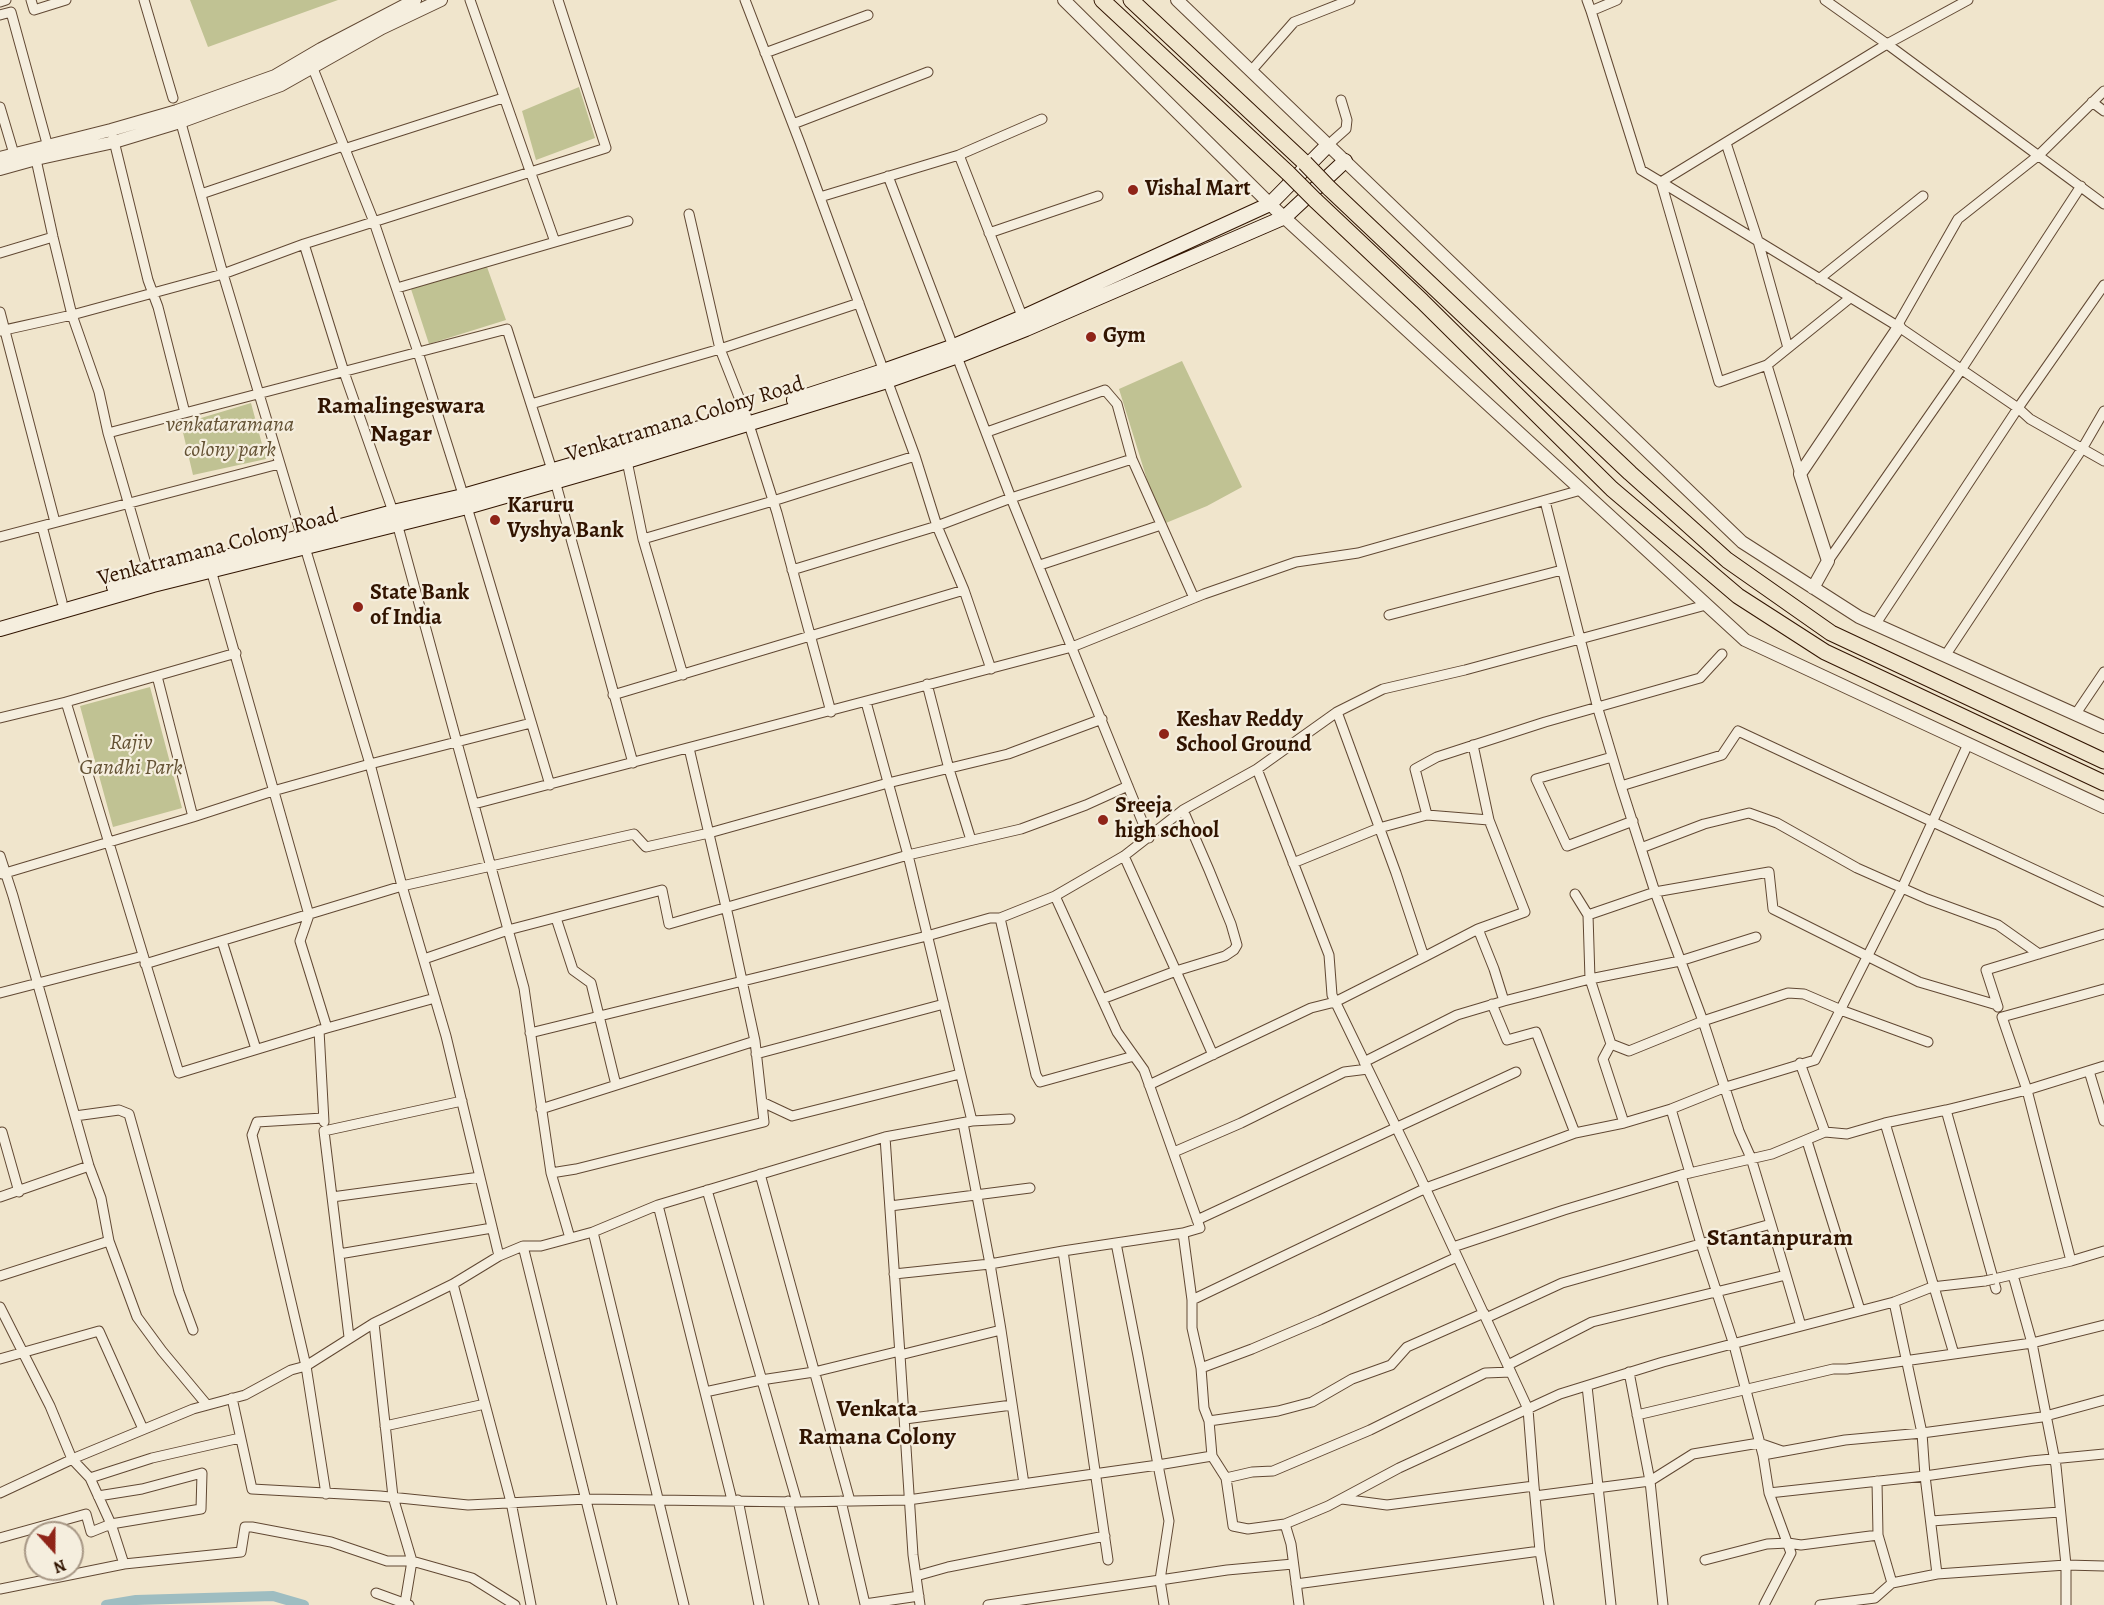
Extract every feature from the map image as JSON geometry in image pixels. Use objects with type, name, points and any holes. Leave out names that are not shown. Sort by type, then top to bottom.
[{"type":"highway","points":[[1102,0],[1422,301],[1612,489],[1738,596],[1825,652],[2104,783]]},
{"type":"highway","points":[[1131,0],[1630,473],[1726,560],[1832,633],[2104,761]]},
{"type":"main road","points":[[1025,323],[1270,204],[1328,145]]},
{"type":"main road","name":"Venkatramana Colony Road","points":[[0,629],[151,581],[212,570],[304,541],[465,502],[553,476],[627,461],[747,419],[885,376],[956,351],[1285,218],[1345,161]]},
{"type":"main road","points":[[553,476],[747,419]]},
{"type":"main road","points":[[0,620],[62,602],[304,541]]},
{"type":"street","points":[[0,2],[6,0]]},
{"type":"street","points":[[31,0],[34,10],[66,0]]},
{"type":"street","points":[[144,0],[173,98]]},
{"type":"street","points":[[0,158],[14,154],[35,154],[112,136],[179,117],[238,95],[282,86],[311,62],[387,20],[416,0]]},
{"type":"street","points":[[387,20],[441,0]]},
{"type":"street","points":[[470,0],[555,242]]},
{"type":"street","points":[[2,330],[72,315],[223,273],[304,244],[606,148],[558,0]]},
{"type":"street","points":[[745,0],[820,197],[915,456],[937,526],[964,590],[991,669]]},
{"type":"street","points":[[1064,0],[1270,204],[1745,640],[2104,807]]},
{"type":"street","points":[[1177,0],[1742,542],[1859,617],[2104,728]]},
{"type":"street","points":[[1251,71],[1294,22],[1350,0]]},
{"type":"street","points":[[1587,0],[1641,170],[1898,327],[2019,408],[2030,419],[2104,461]]},
{"type":"street","points":[[1591,11],[1617,0]]},
{"type":"street","points":[[1825,0],[2104,204]]},
{"type":"street","points":[[1661,182],[1887,44],[1968,0]]},
{"type":"street","points":[[0,15],[11,12],[48,147]]},
{"type":"street","points":[[765,52],[868,15]]},
{"type":"street","points":[[311,62],[374,222],[397,288],[465,502],[550,785]]},
{"type":"street","points":[[793,124],[928,72]]},
{"type":"street","points":[[1800,474],[1898,327],[1958,219],[2039,155],[2104,91]]},
{"type":"street","points":[[201,194],[503,98]]},
{"type":"street","points":[[1328,145],[1346,129],[1347,120],[1341,100]]},
{"type":"street","points":[[2092,102],[2104,111]]},
{"type":"street","points":[[0,106],[14,154]]},
{"type":"street","points":[[179,117],[279,464],[370,764],[402,886],[435,998],[499,1256]]},
{"type":"street","points":[[820,197],[959,154],[1042,119]]},
{"type":"street","points":[[0,169],[48,147],[112,136]]},
{"type":"street","points":[[112,136],[185,413]]},
{"type":"street","points":[[1726,143],[1758,241],[1788,348]]},
{"type":"street","points":[[35,154],[72,315],[99,392],[108,433],[151,581]]},
{"type":"street","points":[[959,154],[1025,323]]},
{"type":"street","points":[[888,176],[1011,498],[1149,838]]},
{"type":"street","points":[[1661,182],[1719,382],[1767,365],[1850,298]]},
{"type":"street","points":[[1813,588],[1828,561],[1961,370],[2080,186]]},
{"type":"street","points":[[989,233],[1098,196]]},
{"type":"street","points":[[1819,279],[1923,196]]},
{"type":"street","points":[[689,214],[720,349],[747,419],[773,501],[831,712]]},
{"type":"street","points":[[397,288],[628,221]]},
{"type":"street","points":[[0,254],[53,237]]},
{"type":"street","points":[[304,244],[344,372],[395,518],[524,988],[551,1173],[570,1238]]},
{"type":"street","points":[[1875,625],[2104,285]]},
{"type":"street","points":[[531,404],[720,349],[858,303]]},
{"type":"street","points":[[0,312],[2,330],[55,522]]},
{"type":"street","points":[[108,433],[507,329],[553,476],[633,763]]},
{"type":"street","points":[[1767,365],[1828,561]]},
{"type":"street","points":[[987,432],[1106,390],[1117,404],[1132,459],[1194,598]]},
{"type":"street","points":[[1945,656],[2082,449],[2104,411]]},
{"type":"street","points":[[643,539],[915,456]]},
{"type":"street","points":[[792,570],[937,526],[1011,498],[1132,459]]},
{"type":"street","points":[[627,461],[643,539],[683,675]]},
{"type":"street","points":[[0,537],[279,464]]},
{"type":"street","points":[[474,804],[1072,647],[1194,598],[1296,562],[1358,553],[1581,490]]},
{"type":"street","points":[[1545,501],[1612,757],[1655,892],[1750,1158],[1801,1326]]},
{"type":"street","points":[[1040,565],[1161,525]]},
{"type":"street","points":[[42,526],[62,602]]},
{"type":"street","points":[[212,570],[309,915],[300,941],[323,1029],[324,1131],[349,1337]]},
{"type":"street","points":[[1389,615],[1562,570]]},
{"type":"street","points":[[613,695],[964,590]]},
{"type":"street","points":[[530,1033],[927,936],[990,918],[1000,918],[1055,896],[1124,856],[1183,810],[1257,769],[1337,712],[1383,690],[1706,604]]},
{"type":"street","points":[[0,718],[66,702],[236,653]]},
{"type":"street","points":[[1427,815],[1415,769],[1437,757],[1545,722],[1700,678],[1722,654]]},
{"type":"street","points":[[2075,715],[2104,672]]},
{"type":"street","points":[[157,676],[193,817]]},
{"type":"street","points":[[927,684],[949,769],[971,840]]},
{"type":"street","points":[[66,702],[179,1073],[435,998]]},
{"type":"street","points":[[867,702],[908,855],[960,1074],[1024,1484]]},
{"type":"street","points":[[1337,712],[1424,957]]},
{"type":"street","points":[[0,993],[222,941],[402,886],[634,834],[646,847],[709,833],[888,783],[1008,754],[1102,719]]},
{"type":"street","points":[[3,874],[273,791],[531,723]]},
{"type":"street","points":[[1621,786],[1722,755],[1738,730],[2104,902]]},
{"type":"street","points":[[1192,1300],[1426,1188],[1575,1133],[1624,1123],[1671,1109],[1726,1088],[1815,1060],[1902,888],[1968,744]]},
{"type":"street","points":[[1149,1085],[1311,1008],[1335,1002],[1478,929],[1525,912],[1490,819],[1473,745]]},
{"type":"street","points":[[551,1173],[576,1169],[764,1122],[755,1041],[689,748]]},
{"type":"street","points":[[1612,757],[1536,779],[1567,846],[1633,821]]},
{"type":"street","points":[[1257,769],[1329,955],[1332,995],[1426,1188],[1528,1409],[1540,1551],[1549,1605]]},
{"type":"street","points":[[424,959],[508,930],[662,890],[669,924],[908,855],[1021,829],[1086,805],[1128,786]]},
{"type":"street","points":[[1102,999],[1176,971],[1225,956],[1237,945],[1222,902],[1183,810]]},
{"type":"street","points":[[1641,848],[1704,824],[1749,813],[1777,823],[1857,868],[1998,925],[2039,954]]},
{"type":"street","points":[[1293,863],[1379,828],[1427,815],[1490,819]]},
{"type":"street","points":[[0,856],[3,874],[100,1198],[108,1241],[137,1317],[207,1405]]},
{"type":"street","points":[[1124,856],[1213,1055]]},
{"type":"street","points":[[1588,915],[1655,892],[1769,872],[1773,909],[1919,982],[1997,1005]]},
{"type":"street","points":[[1575,894],[1588,915],[1590,979],[1611,1044],[1603,1059],[1624,1123]]},
{"type":"street","points":[[894,1274],[990,1264],[1183,1233],[1200,1228],[1144,1070],[1117,1032],[1055,896]]},
{"type":"street","points":[[556,918],[573,970],[591,983],[616,1085]]},
{"type":"street","points":[[1000,918],[1036,1075],[1040,1082],[1134,1056]]},
{"type":"street","points":[[1478,929],[1504,1001]]},
{"type":"street","points":[[2071,1261],[2027,1090],[1986,970],[2104,934]]},
{"type":"street","points":[[1174,1152],[1344,1072],[1366,1066],[1457,1015],[1590,979],[1680,961],[1756,938]]},
{"type":"street","points":[[222,941],[256,1049]]},
{"type":"street","points":[[2002,1017],[2104,989]]},
{"type":"street","points":[[1611,1044],[1629,1051],[1703,1022],[1788,993],[1804,994],[1928,1042]]},
{"type":"street","points":[[756,1054],[944,1004]]},
{"type":"street","points":[[1492,1004],[1507,1040],[1536,1032],[1575,1133]]},
{"type":"street","points":[[541,1109],[755,1041]]},
{"type":"street","points":[[1800,1064],[1825,1132]]},
{"type":"street","points":[[1453,1247],[1564,1210],[1686,1174],[1772,1154],[1825,1132],[1847,1134],[2027,1090],[2104,1066]]},
{"type":"street","points":[[2089,1071],[2104,1121]]},
{"type":"street","points":[[1197,1220],[1516,1072]]},
{"type":"street","points":[[762,1102],[792,1116],[960,1074]]},
{"type":"street","points":[[324,1131],[462,1101]]},
{"type":"street","points":[[1671,1109],[1701,1244],[1734,1345],[1763,1455],[1769,1493],[1791,1553],[1764,1605]]},
{"type":"street","points":[[75,1116],[119,1110],[129,1114],[179,1292],[193,1330]]},
{"type":"street","points":[[1946,1110],[1992,1282]]},
{"type":"street","points":[[323,1118],[257,1122],[252,1135],[306,1366],[326,1494]]},
{"type":"street","points":[[0,1493],[72,1459],[193,1408],[245,1395],[291,1371],[306,1366],[374,1323],[453,1284],[499,1256],[523,1246],[541,1246],[593,1232],[658,1205],[885,1137],[967,1122],[1010,1119]]},
{"type":"street","points":[[1886,1124],[1954,1354]]},
{"type":"street","points":[[1,1131],[19,1192]]},
{"type":"street","points":[[760,1174],[814,1372],[846,1501],[860,1604],[920,1600],[909,1500],[885,1137]]},
{"type":"street","points":[[1807,1141],[1860,1310]]},
{"type":"street","points":[[0,1197],[89,1166]]},
{"type":"street","points":[[332,1197],[480,1177]]},
{"type":"street","points":[[890,1206],[1030,1188]]},
{"type":"street","points":[[706,1190],[761,1380],[792,1501],[814,1605]]},
{"type":"street","points":[[658,1205],[735,1500],[759,1605]]},
{"type":"street","points":[[1209,1421],[1278,1411],[1312,1402],[1352,1379],[1391,1365],[1407,1347],[1562,1283],[1771,1224]]},
{"type":"street","points":[[339,1254],[492,1228]]},
{"type":"street","points":[[593,1232],[684,1605]]},
{"type":"street","points":[[1183,1233],[1192,1300],[1192,1328],[1201,1368],[1204,1408],[1209,1421],[1212,1456],[1226,1478],[1233,1526],[1248,1529],[1286,1524],[1399,1468],[1560,1394],[1663,1362],[1894,1302],[1934,1287],[1992,1282],[2104,1251]]},
{"type":"street","points":[[0,1276],[108,1241]]},
{"type":"street","points":[[1116,1244],[1169,1521],[1160,1580],[1164,1605]]},
{"type":"street","points":[[523,1246],[612,1605]]},
{"type":"street","points":[[1063,1251],[1108,1560]]},
{"type":"street","points":[[1201,1368],[1320,1320],[1457,1257]]},
{"type":"street","points":[[1226,1478],[1252,1472],[1273,1471],[1370,1430],[1485,1372],[1510,1369],[1592,1322],[1786,1275]]},
{"type":"street","points":[[2013,1275],[2032,1343],[2055,1458],[2066,1565],[2066,1605]]},
{"type":"street","points":[[453,1284],[511,1502],[531,1605]]},
{"type":"street","points":[[1894,1302],[1922,1433],[1924,1476],[1937,1574]]},
{"type":"street","points":[[0,1307],[24,1352],[72,1459],[90,1478],[111,1524],[124,1564]]},
{"type":"street","points":[[374,1323],[393,1497],[412,1561],[407,1604],[376,1593]]},
{"type":"street","points":[[1637,1415],[1833,1369],[2032,1343],[2104,1325]]},
{"type":"street","points":[[705,1392],[814,1372],[1000,1330]]},
{"type":"street","points":[[0,1359],[99,1331],[143,1429]]},
{"type":"street","points":[[1629,1372],[1650,1480],[1663,1605]]},
{"type":"street","points":[[1587,1386],[1611,1605]]},
{"type":"street","points":[[232,1398],[252,1488],[393,1497],[468,1505],[587,1499],[909,1500],[1212,1456]]},
{"type":"street","points":[[1763,1455],[1845,1440],[1922,1433],[2046,1416],[2104,1400]]},
{"type":"street","points":[[385,1426],[485,1404]]},
{"type":"street","points":[[905,1419],[1012,1405]]},
{"type":"street","points":[[90,1478],[152,1458],[240,1438]]},
{"type":"street","points":[[1535,1496],[1650,1480],[1693,1454],[1760,1444],[1782,1452]]},
{"type":"street","points":[[1769,1493],[2104,1454]]},
{"type":"street","points":[[0,1538],[86,1514],[90,1532],[111,1524],[201,1509],[202,1473],[142,1489],[98,1496]]},
{"type":"street","points":[[1877,1481],[1878,1535],[1892,1584]]},
{"type":"street","points":[[1342,1498],[1387,1505],[1534,1486]]},
{"type":"street","points":[[1931,1521],[2060,1512]]},
{"type":"street","points":[[1286,1524],[1299,1605]]},
{"type":"street","points":[[0,1589],[124,1564],[241,1552],[246,1527],[252,1527],[331,1542],[387,1561],[412,1561],[472,1578],[515,1605]]},
{"type":"street","points":[[1706,1560],[1767,1544],[1801,1545],[1878,1535]]},
{"type":"street","points":[[916,1576],[948,1567],[1105,1536]]},
{"type":"street","points":[[1296,1584],[1540,1551]]},
{"type":"street","points":[[988,1605],[1227,1570],[1293,1564]]},
{"type":"street","points":[[1820,1605],[1875,1598],[1892,1584],[1937,1574],[2066,1565],[2104,1566]]},
{"type":"green space","points":[[190,0],[338,0],[208,47]]},
{"type":"green space","points":[[579,87],[595,138],[536,160],[522,111]]},
{"type":"green space","points":[[487,267],[506,320],[429,344],[411,289]]},
{"type":"green space","points":[[1182,361],[1242,487],[1207,506],[1161,525],[1119,389]]},
{"type":"green space","name":"venkataramana colony park","points":[[251,403],[266,459],[193,475],[181,424]]},
{"type":"green space","name":"Rajiv Gandhi Park","points":[[150,687],[182,808],[113,827],[80,706]]},
{"type":"waterway","points":[[106,1605],[136,1600],[273,1596],[304,1605]]},
{"type":"place","name":"Vishal Mart","points":[[1133,190]]},
{"type":"place","name":"Gym","points":[[1091,337]]},
{"type":"place","name":"Karuru Vyshya Bank","points":[[495,520]]},
{"type":"place","name":"State Bank of India","points":[[358,607]]},
{"type":"place","name":"Keshav Reddy School Ground","points":[[1164,734]]},
{"type":"place","name":"Sreeja high school","points":[[1103,820]]},
{"type":"district","name":"Ramalingeswara Nagar","points":[[401,421]]},
{"type":"district","name":"Stantanpuram","points":[[1780,1239]]},
{"type":"district","name":"Venkata Ramana Colony","points":[[877,1424]]}]
